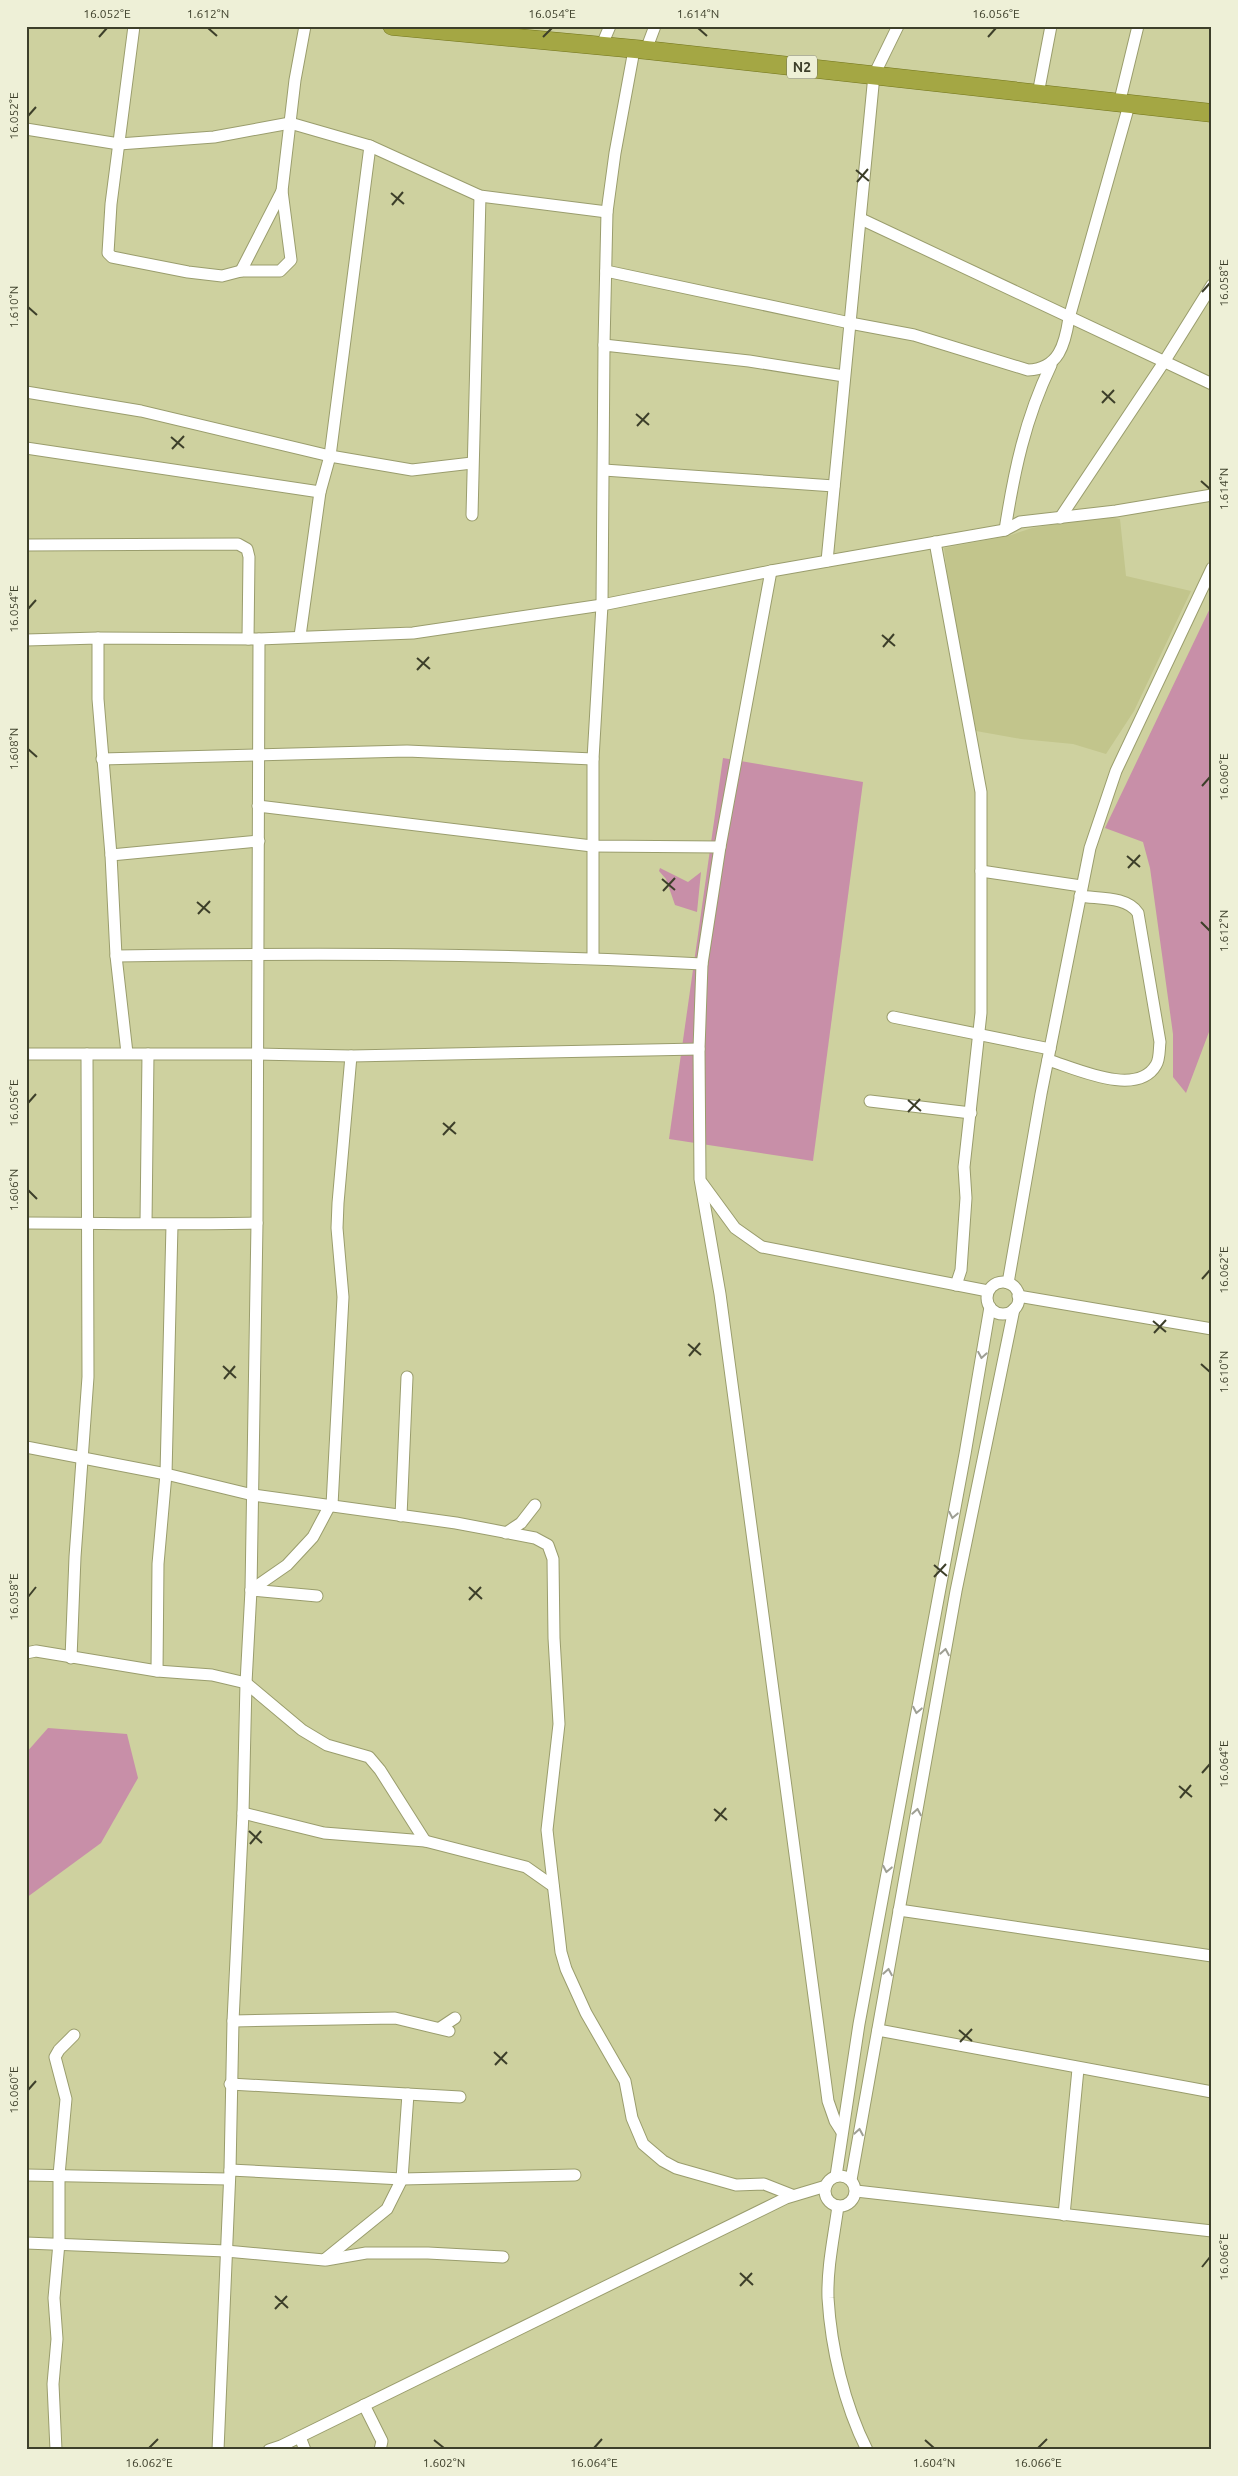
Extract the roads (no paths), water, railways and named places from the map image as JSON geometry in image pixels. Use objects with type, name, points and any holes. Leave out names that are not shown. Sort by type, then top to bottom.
[{"type":"highway","name":"N2","points":[[392,26],[453,29],[601,47],[874,75],[1124,105],[1212,113]]},
{"type":"street","points":[[134,26],[110,204],[108,254],[112,257],[188,272],[222,276],[241,271],[280,271],[291,260],[282,191],[305,26]]},
{"type":"street","points":[[601,47],[610,26]]},
{"type":"street","points":[[593,958],[593,759],[602,605],[607,212],[614,154],[640,50],[654,26]]},
{"type":"street","points":[[827,561],[874,75],[898,26]]},
{"type":"street","points":[[1038,94],[1051,26]]},
{"type":"street","points":[[1005,530],[1016,462],[1039,390],[1066,339],[1069,318],[1124,105],[1138,26]]},
{"type":"street","points":[[26,129],[119,144],[214,137],[290,123],[370,146],[480,196],[607,212]]},
{"type":"street","points":[[300,636],[320,492],[330,456],[370,146]]},
{"type":"street","points":[[241,271],[282,191]]},
{"type":"street","points":[[472,515],[480,196]]},
{"type":"street","points":[[861,219],[1212,384]]},
{"type":"street","points":[[606,271],[850,323],[914,334],[1028,370],[1051,365]]},
{"type":"street","points":[[1060,518],[1164,362],[1212,285]]},
{"type":"street","points":[[604,345],[748,361],[844,376]]},
{"type":"street","points":[[26,392],[141,411],[330,456],[412,470],[472,463]]},
{"type":"street","points":[[26,448],[320,492]]},
{"type":"street","points":[[604,470],[834,486]]},
{"type":"street","points":[[26,640],[98,638],[253,639],[413,633],[602,605],[771,571],[1005,530],[1020,522],[1116,511],[1212,495]]},
{"type":"street","points":[[935,542],[981,792],[981,1013],[964,1167],[966,1198],[961,1270],[956,1285]]},
{"type":"street","points":[[26,545],[238,544],[247,549],[249,557],[258,753],[259,841],[256,1054],[257,1223],[253,1495],[243,1813],[230,2084],[229,2174],[218,2450]]},
{"type":"street","points":[[1008,1283],[1049,1055],[1090,848],[1116,771],[1212,568]]},
{"type":"street","points":[[771,571],[720,846],[702,964],[699,1049],[700,1180],[720,1294],[828,2100],[835,2121],[842,2132]]},
{"type":"street","points":[[98,638],[98,699],[102,759],[111,855],[116,956],[127,1053]]},
{"type":"street","points":[[102,759],[258,753],[407,751],[593,759]]},
{"type":"street","points":[[258,806],[592,846],[720,846]]},
{"type":"street","points":[[111,855],[259,841]]},
{"type":"street","points":[[893,1017],[978,1036],[1049,1055],[1109,1079],[1127,1082],[1142,1077],[1156,1065],[1160,1042],[1138,913],[1133,906],[1125,902],[1081,891],[981,871]]},
{"type":"street","points":[[116,956],[258,954],[593,958],[702,964]]},
{"type":"street","points":[[26,1054],[127,1053],[351,1056],[699,1049]]},
{"type":"street","points":[[71,1658],[75,1557],[88,1377],[87,1054]]},
{"type":"street","points":[[146,1223],[148,1054]]},
{"type":"street","points":[[251,1590],[287,1565],[313,1537],[331,1505],[343,1297],[337,1228],[338,1203],[351,1056]]},
{"type":"street","points":[[870,1101],[971,1113]]},
{"type":"street","points":[[700,1180],[735,1228],[762,1247],[988,1291]]},
{"type":"street","points":[[26,1223],[87,1222],[172,1225],[257,1223]]},
{"type":"street","points":[[157,1671],[158,1564],[166,1474],[172,1225]]},
{"type":"street","points":[[269,2450],[364,2406],[792,2195],[826,2186],[836,2176],[858,2024],[965,1454],[990,1307],[987,1299],[988,1291],[993,1285],[1001,1282],[1008,1283],[1017,1291],[1018,1296],[956,1591],[851,2180],[856,2191]]},
{"type":"street","points":[[1018,1296],[1212,1329]]},
{"type":"street","points":[[990,1307],[1002,1314],[1014,1309]]},
{"type":"street","points":[[401,1516],[407,1378]]},
{"type":"street","points":[[26,1447],[166,1474],[253,1495],[331,1505],[506,1533],[542,1541],[548,1545],[553,1559],[554,1638],[559,1724],[547,1830],[561,1952],[566,1969],[586,2013],[626,2081],[632,2118],[643,2144],[676,2168],[736,2185],[764,2184],[792,2195]]},
{"type":"street","points":[[506,1533],[521,1523],[535,1505]]},
{"type":"street","points":[[251,1590],[317,1596]]},
{"type":"street","points":[[26,1653],[36,1651],[157,1671],[212,1675],[246,1683],[302,1730],[327,1746],[369,1757],[380,1770],[425,1841]]},
{"type":"street","points":[[243,1813],[324,1833],[425,1841],[526,1867],[553,1886]]},
{"type":"street","points":[[900,1910],[1212,1956]]},
{"type":"street","points":[[233,2022],[395,2018],[444,2029],[454,2018]]},
{"type":"street","points":[[878,2030],[1078,2069],[1212,2092]]},
{"type":"street","points":[[56,2450],[53,2384],[57,2338],[54,2298],[59,2243],[59,2175],[66,2099],[55,2057],[58,2050],[74,2035]]},
{"type":"street","points":[[1064,2215],[1078,2069]]},
{"type":"street","points":[[230,2084],[460,2097]]},
{"type":"street","points":[[324,2260],[387,2209],[402,2179],[408,2094]]},
{"type":"street","points":[[26,2175],[229,2174],[402,2179],[575,2174]]},
{"type":"street","points":[[836,2176],[844,2176],[851,2180]]},
{"type":"street","points":[[826,2186],[829,2201],[838,2206],[850,2202],[856,2191]]},
{"type":"street","points":[[856,2191],[1212,2231]]},
{"type":"street","points":[[838,2206],[829,2282],[831,2326],[853,2419],[867,2450]]},
{"type":"street","points":[[26,2243],[226,2251],[324,2260],[366,2253],[428,2253],[503,2257]]},
{"type":"street","points":[[364,2406],[382,2441],[380,2450]]},
{"type":"street","points":[[300,2437],[305,2450]]}]
